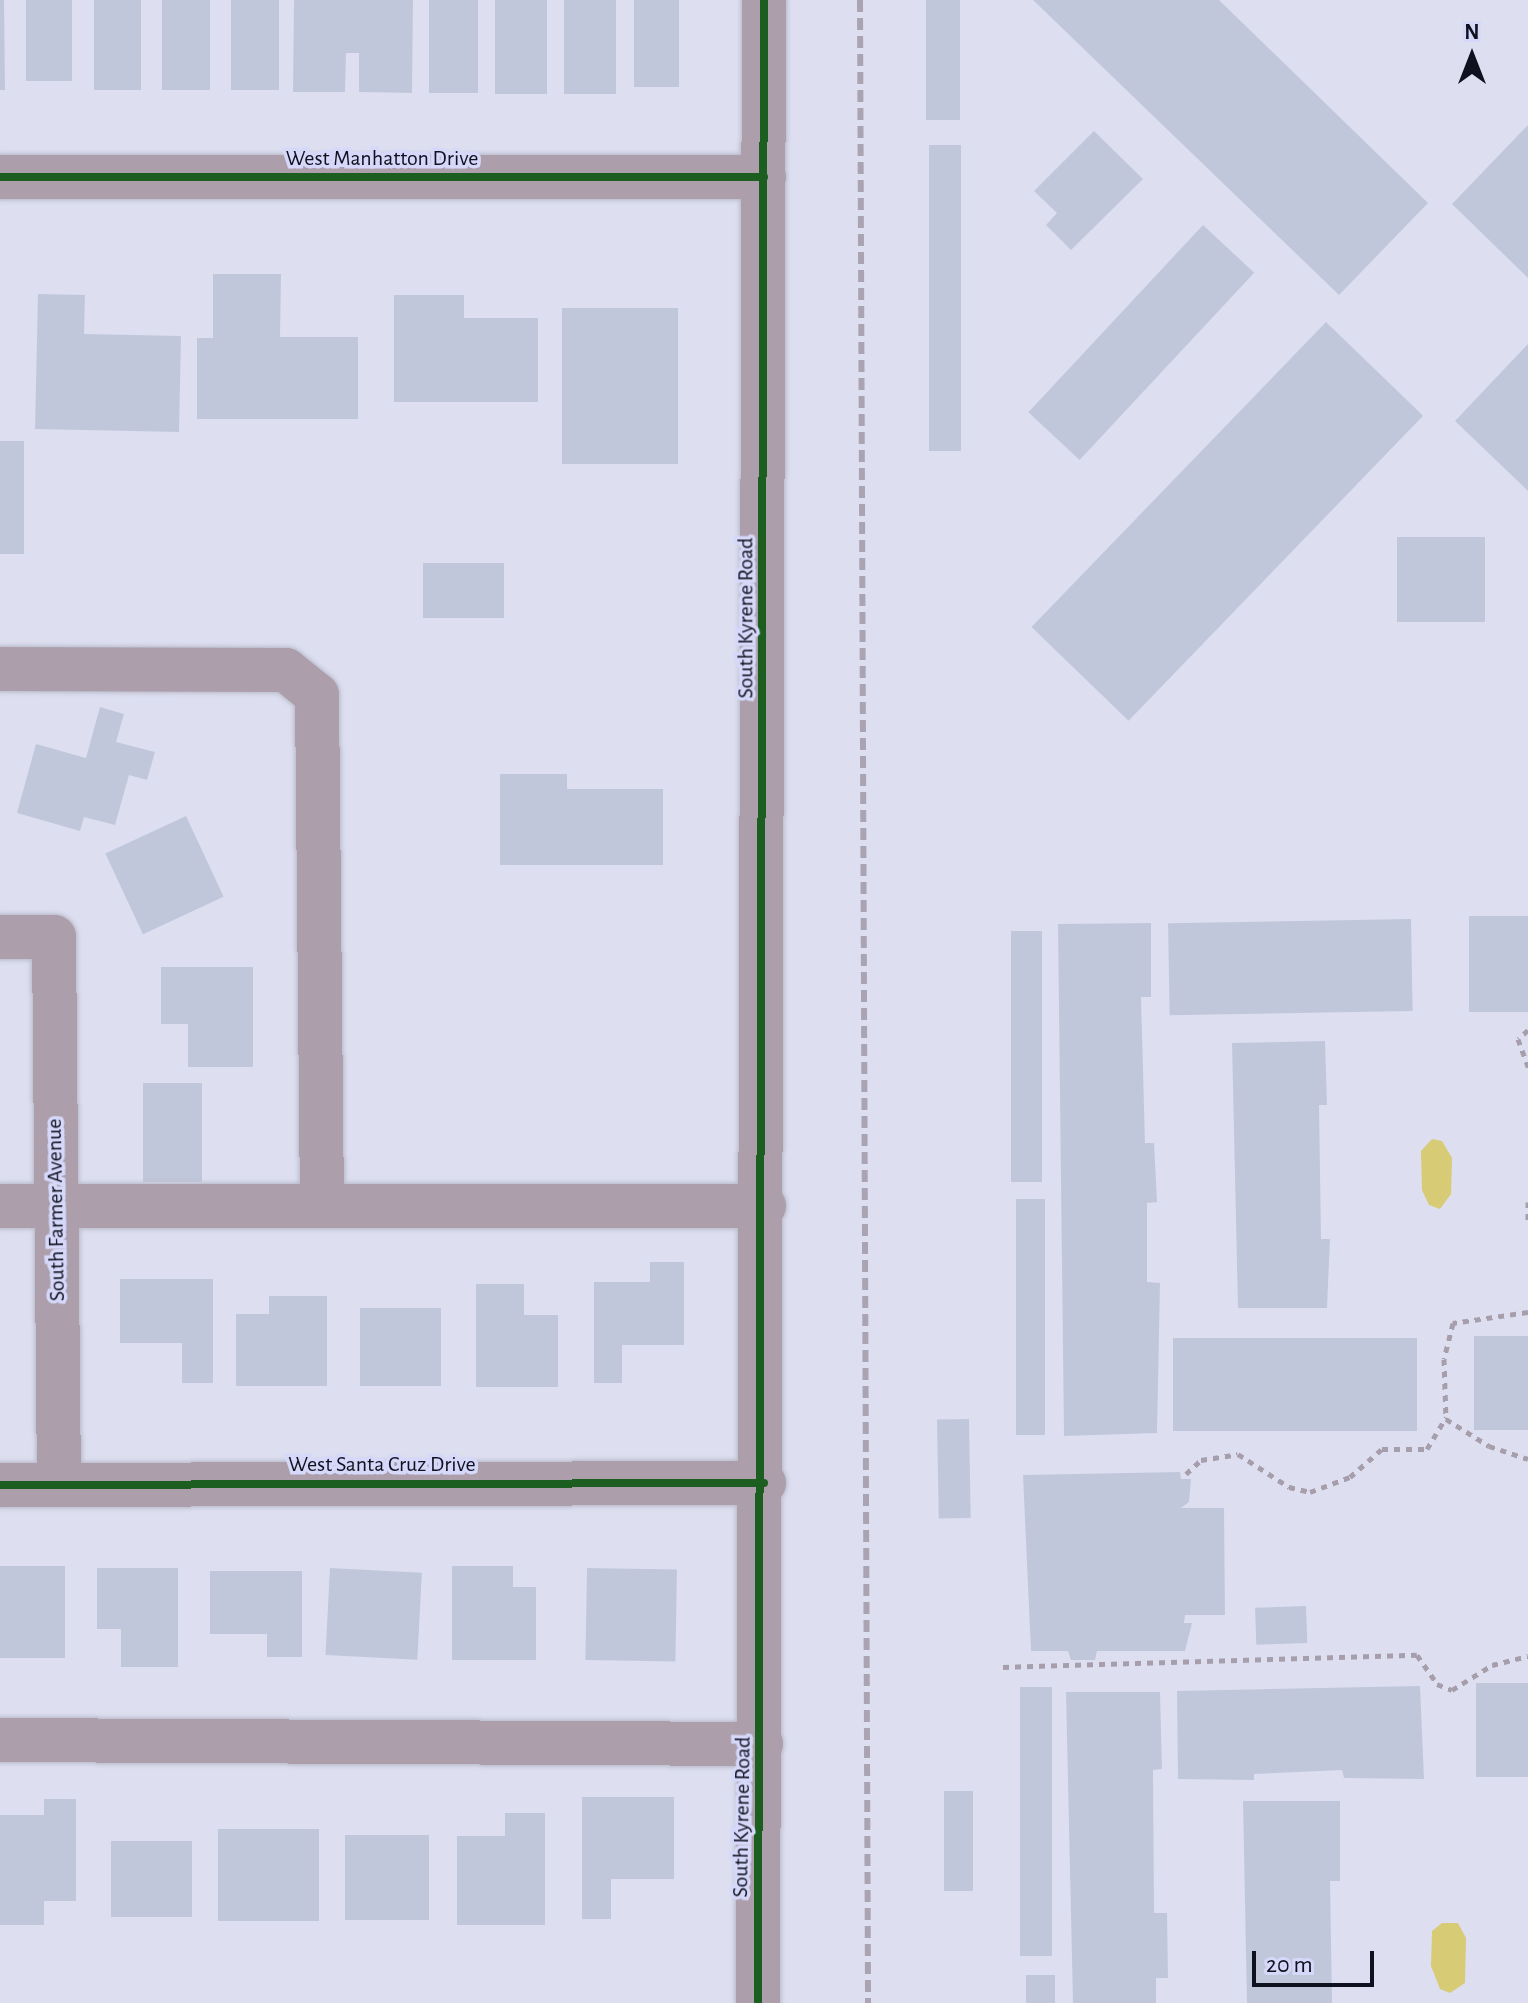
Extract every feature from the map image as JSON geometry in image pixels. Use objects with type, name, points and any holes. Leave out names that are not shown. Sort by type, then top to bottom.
[{"type":"street","name":"South Kyrene Road","points":[[758,2003],[764,1483],[764,0]]},
{"type":"street","name":"West Manhatton Drive","points":[[0,177],[764,177]]},
{"type":"street","points":[[0,669],[286,670],[317,695],[322,1205]]},
{"type":"street","name":"South Farmer Avenue","points":[[0,937],[54,937],[59,1483]]},
{"type":"street","points":[[0,1206],[764,1206]]},
{"type":"street","name":"West Santa Cruz Drive","points":[[0,1485],[764,1483]]},
{"type":"street","points":[[0,1740],[761,1744]]},
{"type":"path","points":[[1528,1030],[1518,1046],[1528,1067]]},
{"type":"path","points":[[1528,1202],[1528,1221]]},
{"type":"path","points":[[1186,1474],[1201,1460],[1238,1454],[1289,1487],[1310,1492],[1350,1477],[1382,1449],[1427,1449],[1446,1417],[1447,1329],[1528,1312]]},
{"type":"path","points":[[1446,1417],[1461,1432],[1528,1459]]},
{"type":"path","points":[[1003,1667],[1417,1655],[1437,1684],[1452,1690],[1492,1665],[1528,1656]]},
{"type":"shaded area","points":[[1432,1139],[1442,1141],[1452,1158],[1451,1194],[1440,1209],[1429,1205],[1422,1190],[1421,1151]]},
{"type":"shaded area","points":[[1442,1923],[1458,1923],[1466,1938],[1465,1983],[1450,1993],[1440,1989],[1431,1966],[1432,1931]]},
{"type":"building","points":[[0,0],[4,0],[5,90],[0,90]]},
{"type":"building","points":[[26,0],[72,0],[72,81],[26,81]]},
{"type":"building","points":[[94,0],[141,0],[141,90],[94,90]]},
{"type":"building","points":[[162,0],[210,0],[210,90],[162,90]]},
{"type":"building","points":[[231,0],[279,0],[279,90],[231,90]]},
{"type":"building","points":[[294,0],[413,0],[412,93],[359,92],[359,53],[346,53],[345,92],[293,92]]},
{"type":"building","points":[[429,0],[478,0],[478,93],[429,93]]},
{"type":"building","points":[[495,0],[547,0],[547,94],[495,94]]},
{"type":"building","points":[[564,0],[616,0],[616,94],[564,94]]},
{"type":"building","points":[[634,0],[679,0],[679,87],[634,87]]},
{"type":"building","points":[[926,0],[960,0],[960,120],[926,120]]},
{"type":"building","points":[[1033,0],[1219,0],[1428,203],[1339,295]]},
{"type":"building","points":[[1528,125],[1528,278],[1452,204]]},
{"type":"building","points":[[1094,131],[1143,179],[1071,250],[1046,225],[1057,213],[1034,191]]},
{"type":"building","points":[[929,145],[961,145],[961,451],[929,451]]},
{"type":"building","points":[[1203,225],[1254,273],[1080,460],[1028,412]]},
{"type":"building","points":[[213,274],[281,274],[280,337],[358,337],[358,419],[197,419],[197,338],[213,338]]},
{"type":"building","points":[[38,294],[85,295],[84,334],[181,336],[179,432],[35,429]]},
{"type":"building","points":[[394,295],[464,295],[464,318],[538,318],[538,402],[394,402]]},
{"type":"building","points":[[562,308],[678,308],[678,464],[562,464]]},
{"type":"building","points":[[1326,322],[1423,416],[1129,721],[1031,627]]},
{"type":"building","points":[[1528,344],[1528,491],[1455,421]]},
{"type":"building","points":[[0,441],[24,441],[24,554],[0,554]]},
{"type":"building","points":[[1397,537],[1485,537],[1485,622],[1397,622]]},
{"type":"building","points":[[423,563],[504,563],[504,618],[423,618]]},
{"type":"building","points":[[100,707],[124,714],[116,742],[155,752],[147,780],[129,775],[115,825],[84,817],[80,831],[17,813],[36,744],[86,758]]},
{"type":"building","points":[[500,774],[567,774],[567,789],[663,789],[663,865],[500,865]]},
{"type":"building","points":[[186,816],[224,897],[143,934],[105,854]]},
{"type":"building","points":[[1469,916],[1528,916],[1528,1012],[1469,1012]]},
{"type":"building","points":[[1411,919],[1413,1011],[1170,1015],[1168,923]]},
{"type":"building","points":[[1151,923],[1151,997],[1141,997],[1145,1143],[1154,1143],[1157,1202],[1147,1203],[1147,1282],[1160,1283],[1157,1433],[1064,1436],[1058,924]]},
{"type":"building","points":[[1011,931],[1042,931],[1042,1182],[1011,1182]]},
{"type":"building","points":[[161,967],[253,967],[253,1067],[188,1067],[188,1024],[161,1024]]},
{"type":"building","points":[[1325,1041],[1327,1105],[1319,1105],[1321,1239],[1330,1239],[1327,1308],[1238,1308],[1232,1043]]},
{"type":"building","points":[[143,1083],[202,1083],[202,1182],[143,1182]]},
{"type":"building","points":[[1016,1199],[1045,1199],[1045,1435],[1016,1435]]},
{"type":"building","points":[[650,1262],[684,1262],[684,1345],[622,1345],[622,1383],[594,1383],[594,1282],[650,1282]]},
{"type":"building","points":[[120,1279],[213,1279],[213,1383],[182,1383],[182,1343],[120,1343]]},
{"type":"building","points":[[476,1284],[524,1284],[524,1315],[558,1315],[558,1387],[476,1387]]},
{"type":"building","points":[[269,1296],[327,1296],[327,1386],[236,1386],[236,1314],[269,1314]]},
{"type":"building","points":[[360,1308],[441,1308],[441,1386],[360,1386]]},
{"type":"building","points":[[1474,1336],[1528,1336],[1528,1430],[1474,1430]]},
{"type":"building","points":[[1173,1338],[1417,1338],[1417,1431],[1173,1431]]},
{"type":"building","points":[[969,1419],[971,1518],[939,1519],[937,1420]]},
{"type":"building","points":[[1180,1472],[1181,1479],[1191,1479],[1189,1502],[1181,1508],[1224,1508],[1225,1615],[1185,1615],[1184,1623],[1192,1623],[1185,1651],[1097,1651],[1095,1660],[1071,1660],[1068,1651],[1031,1651],[1023,1475]]},
{"type":"building","points":[[0,1566],[65,1566],[65,1658],[0,1658]]},
{"type":"building","points":[[452,1566],[513,1566],[513,1587],[536,1587],[536,1660],[452,1660]]},
{"type":"building","points":[[97,1568],[178,1568],[178,1667],[121,1667],[121,1629],[97,1629]]},
{"type":"building","points":[[330,1568],[422,1573],[417,1660],[325,1655]]},
{"type":"building","points":[[587,1568],[677,1570],[675,1662],[585,1660]]},
{"type":"building","points":[[210,1571],[302,1571],[302,1657],[267,1657],[267,1634],[210,1634]]},
{"type":"building","points":[[1306,1606],[1307,1643],[1256,1645],[1255,1608]]},
{"type":"building","points":[[1476,1683],[1528,1683],[1528,1777],[1476,1777]]},
{"type":"building","points":[[1420,1686],[1424,1779],[1344,1778],[1342,1770],[1254,1774],[1254,1780],[1178,1779],[1177,1691]]},
{"type":"building","points":[[1020,1687],[1052,1687],[1052,1956],[1020,1956]]},
{"type":"building","points":[[1066,1692],[1160,1692],[1162,1769],[1153,1770],[1154,1913],[1167,1913],[1168,1978],[1156,1978],[1156,2003],[1073,2003]]},
{"type":"building","points":[[944,1791],[973,1791],[973,1891],[944,1891]]},
{"type":"building","points":[[582,1797],[674,1797],[674,1879],[611,1879],[611,1919],[582,1919]]},
{"type":"building","points":[[44,1799],[76,1799],[76,1901],[44,1901],[44,1925],[0,1925],[0,1815],[44,1815]]},
{"type":"building","points":[[1243,1801],[1340,1801],[1340,1881],[1330,1881],[1332,2003],[1247,2003]]},
{"type":"building","points":[[505,1813],[545,1813],[545,1925],[457,1925],[457,1836],[505,1836]]},
{"type":"building","points":[[218,1829],[319,1829],[319,1921],[218,1921]]},
{"type":"building","points":[[345,1835],[429,1835],[429,1920],[345,1920]]},
{"type":"building","points":[[111,1841],[192,1841],[192,1917],[111,1917]]},
{"type":"building","points":[[1026,1975],[1055,1975],[1055,2003],[1026,2003]]},
{"type":"railway","points":[[860,0],[868,2003]]},
{"type":"cycle path","points":[[758,2003],[764,0]]},
{"type":"cycle path","points":[[0,177],[764,177]]},
{"type":"cycle path","points":[[0,1485],[764,1483]]}]
